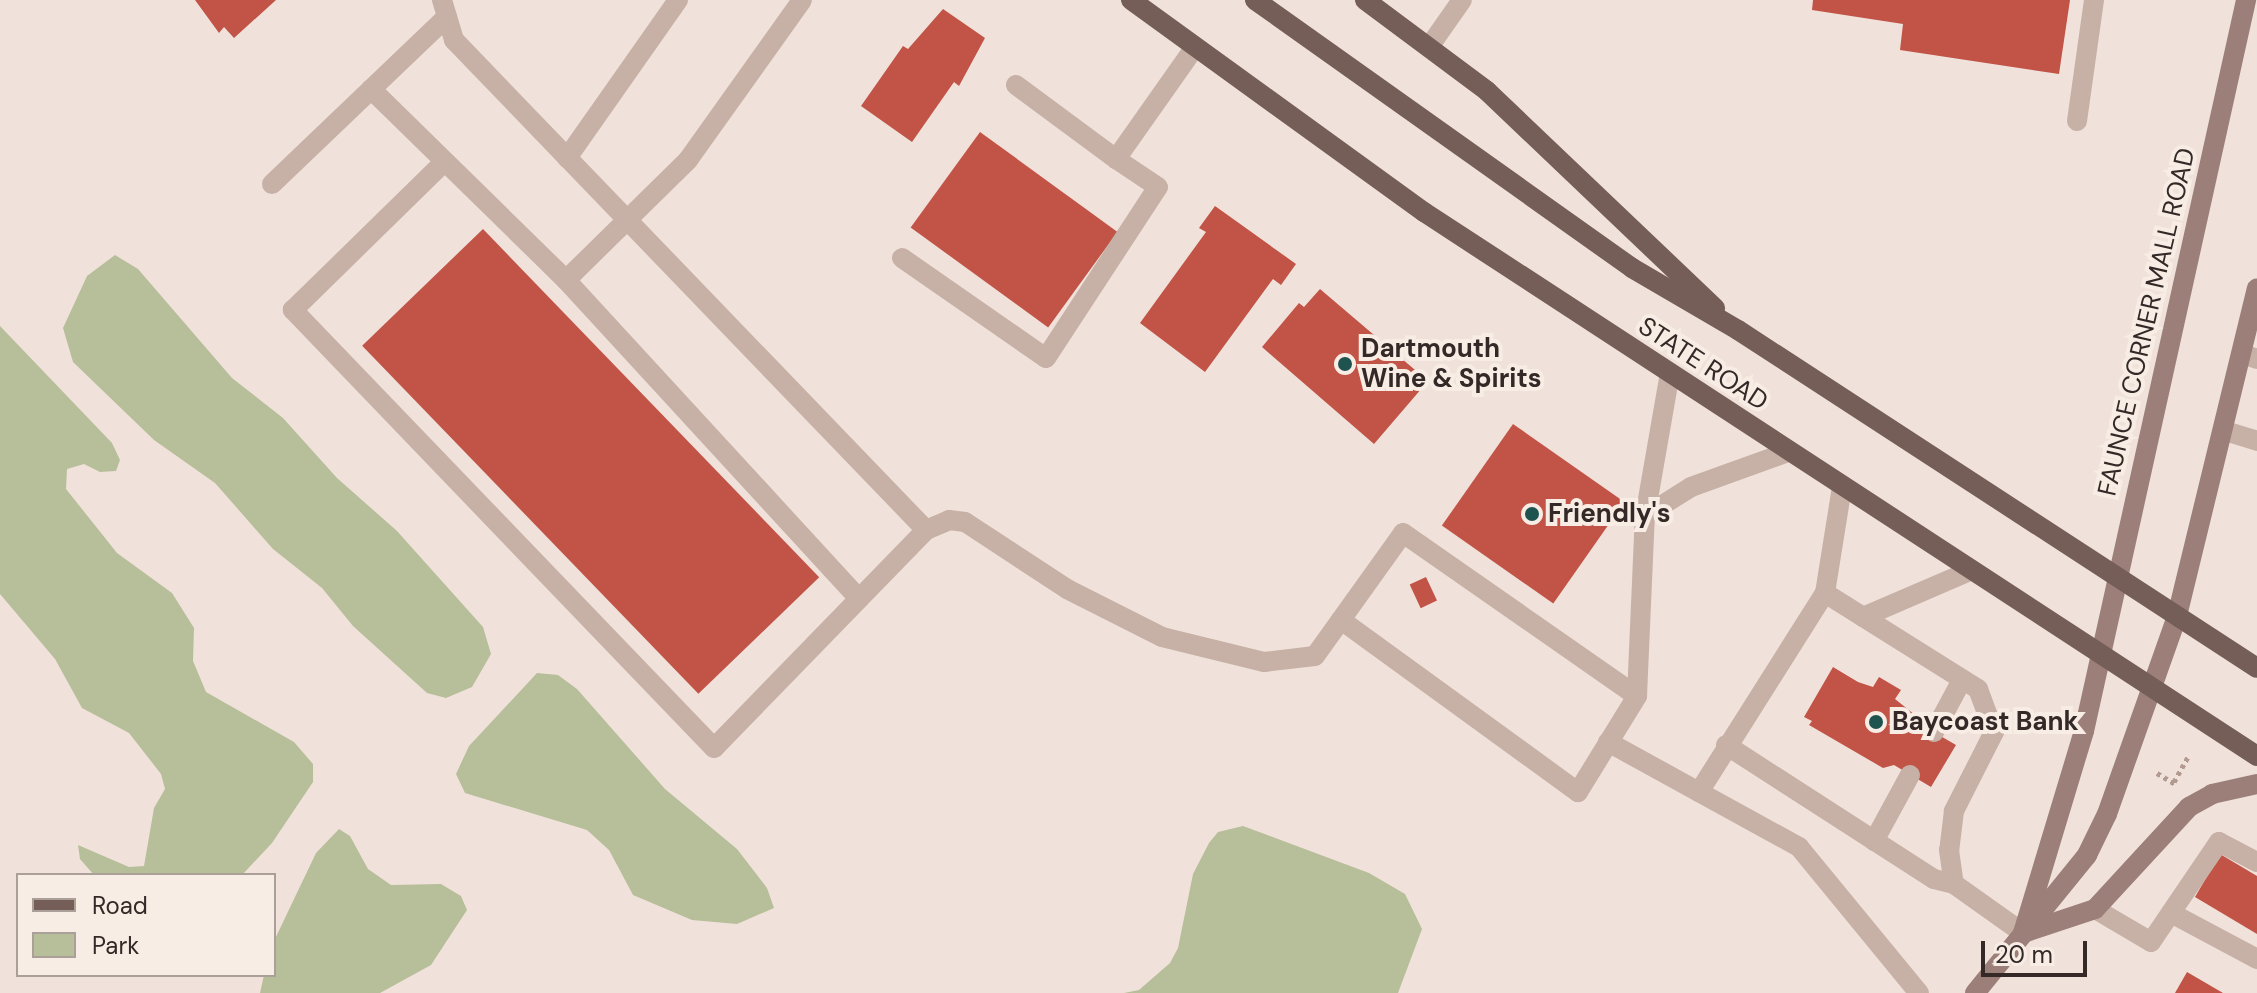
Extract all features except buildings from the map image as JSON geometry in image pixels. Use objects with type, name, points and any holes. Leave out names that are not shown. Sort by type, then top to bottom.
[{"type":"main road","name":"STATE ROAD","points":[[1131,0],[1424,212],[2153,691],[2257,756]]},
{"type":"main road","name":"STATE ROAD","points":[[1255,0],[1632,268],[1738,330],[2257,668]]},
{"type":"main road","points":[[1365,0],[1498,101],[1738,330]]},
{"type":"main road","name":"FAUNCE CORNER MALL ROAD","points":[[2023,933],[2048,835],[2073,772],[2101,656],[2246,0]]},
{"type":"main road","points":[[1975,993],[2087,855],[2153,691],[2177,616],[2225,431],[2249,356],[2257,289]]},
{"type":"main road","points":[[2023,933],[2095,909],[2189,807],[2212,794],[2257,784]]},
{"type":"lane","points":[[567,158],[678,0]]},
{"type":"lane","points":[[566,280],[688,160],[802,0]]},
{"type":"lane","points":[[1429,47],[1462,0]]},
{"type":"lane","points":[[2077,121],[2094,0]]},
{"type":"lane","points":[[444,8],[454,40],[926,530]]},
{"type":"lane","points":[[272,184],[371,89],[444,8]]},
{"type":"lane","points":[[1116,159],[1195,47]]},
{"type":"lane","points":[[902,258],[1046,358],[1158,187],[1016,85]]},
{"type":"lane","points":[[371,89],[566,280],[859,599]]},
{"type":"lane","points":[[444,162],[293,310],[714,748],[926,530],[949,520],[965,522],[1067,589],[1162,637],[1264,662],[1315,656],[1403,533],[1637,696]]},
{"type":"lane","points":[[1341,620],[1578,792],[1637,696],[1645,516],[1670,373]]},
{"type":"lane","points":[[2225,431],[2257,441]]},
{"type":"lane","points":[[1645,516],[1691,487],[1788,452]]},
{"type":"lane","points":[[1699,792],[1825,593],[1842,487]]},
{"type":"lane","points":[[1863,617],[1970,571]]},
{"type":"lane","points":[[1825,593],[1978,689],[1994,732],[1954,811],[1949,850],[1954,884]]},
{"type":"lane","points":[[1934,732],[1962,680]]},
{"type":"lane","points":[[1608,742],[1799,847],[1919,993]]},
{"type":"lane","points":[[1726,745],[1934,879],[1954,884],[2023,933]]},
{"type":"lane","points":[[1874,841],[1910,775]]},
{"type":"lane","points":[[2095,909],[2151,942],[2219,842],[2257,862]]},
{"type":"lane","points":[[2171,913],[2257,959]]},
{"type":"path","points":[[2174,783],[2189,755]]},
{"type":"green space","points":[[115,255],[138,269],[232,378],[283,418],[337,478],[397,531],[483,627],[491,654],[472,687],[446,698],[427,693],[353,626],[322,588],[273,549],[215,483],[154,440],[73,362],[63,328],[87,276]]},
{"type":"green space","points":[[0,326],[112,443],[120,460],[116,471],[100,472],[84,464],[67,469],[66,489],[117,553],[172,593],[194,628],[193,661],[206,692],[294,742],[313,764],[313,782],[272,843],[244,873],[92,873],[80,859],[78,845],[129,867],[144,866],[154,808],[165,789],[161,774],[129,733],[82,708],[55,659],[0,594]]},
{"type":"green space","points":[[537,673],[558,675],[577,689],[665,789],[737,849],[767,888],[774,908],[737,924],[692,920],[633,895],[609,850],[587,830],[465,793],[456,774],[469,746]]},
{"type":"green space","points":[[1243,826],[1369,873],[1405,894],[1422,929],[1398,993],[1124,993],[1139,990],[1170,963],[1178,948],[1193,874],[1209,843],[1218,832]]},
{"type":"green space","points":[[339,829],[350,836],[368,869],[391,885],[441,884],[461,896],[467,910],[431,965],[380,993],[260,993],[264,977],[276,977],[276,937],[316,853]]},
{"type":"place","name":"Dartmouth Wine & Spirits","points":[[1345,364]]},
{"type":"place","name":"Friendly's","points":[[1532,514]]},
{"type":"place","name":"Baycoast Bank","points":[[1876,722]]}]
